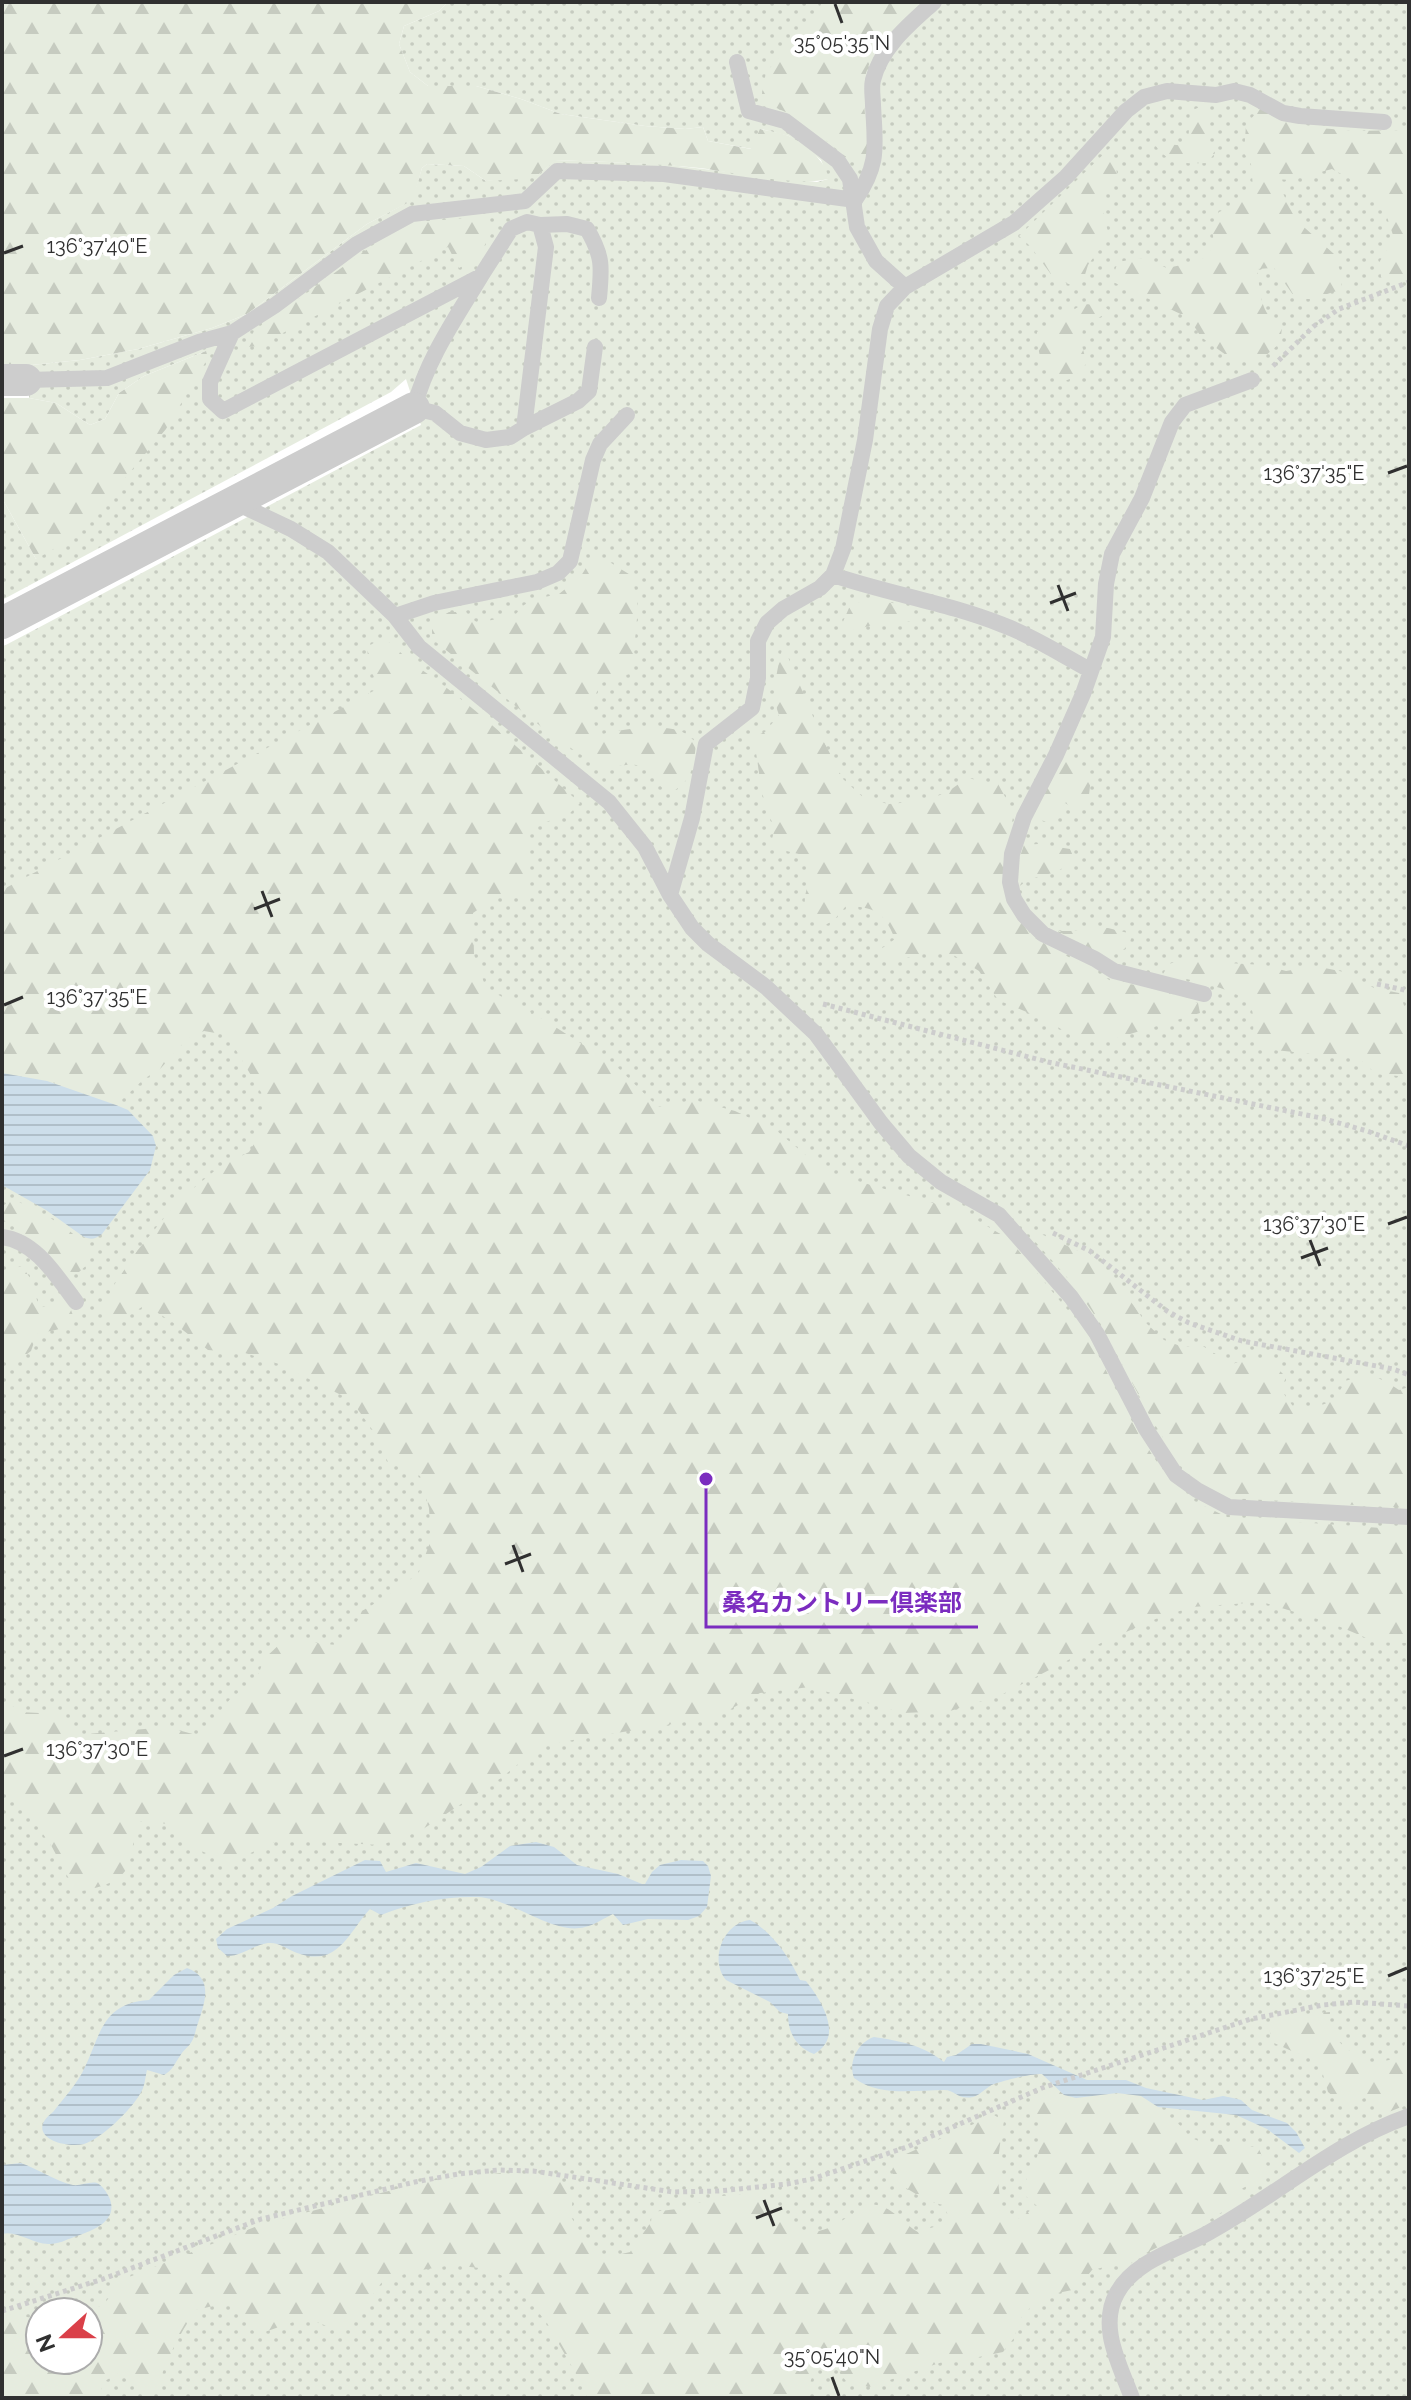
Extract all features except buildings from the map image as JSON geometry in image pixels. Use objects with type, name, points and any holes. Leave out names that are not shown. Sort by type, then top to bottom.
[{"type":"street","points":[[2,623],[414,408]]},
{"type":"lane","points":[[855,200],[867,183],[876,149],[873,82],[882,57],[902,32],[934,2]]},
{"type":"lane","points":[[737,62],[749,111],[785,121],[838,161],[850,179],[857,227],[876,261],[905,287]]},
{"type":"lane","points":[[670,895],[692,818],[706,744],[752,708],[758,678],[758,641],[767,623],[783,609],[820,588],[833,575],[843,549],[862,455],[880,329],[887,306],[905,287],[1014,223],[1066,177],[1126,111],[1144,97],[1167,91],[1216,95],[1234,91],[1250,95],[1283,113],[1384,122]]},
{"type":"lane","points":[[14,380],[107,378],[199,342],[232,333],[357,244],[412,214],[525,201],[557,171],[664,174],[855,200]]},
{"type":"lane","points":[[524,428],[546,247],[525,201]]},
{"type":"lane","points":[[595,347],[589,391],[578,401],[510,437],[486,440],[460,433],[435,413],[414,408],[433,355],[511,229],[534,224],[567,224],[587,229],[602,262],[599,298]]},
{"type":"lane","points":[[232,333],[210,382],[210,399],[223,411],[481,276]]},
{"type":"lane","points":[[1204,994],[1114,971],[1043,934],[1024,915],[1014,899],[1010,882],[1012,854],[1024,817],[1083,694],[1103,637],[1106,584],[1112,554],[1142,498],[1172,422],[1185,405],[1252,380]]},
{"type":"lane","points":[[395,616],[434,603],[537,582],[558,573],[570,561],[593,460],[600,444],[627,415]]},
{"type":"lane","points":[[234,502],[291,529],[328,552],[395,616],[419,647],[609,802],[645,847],[670,895],[692,928],[708,944],[766,987],[816,1034],[909,1156],[941,1182],[999,1215],[1071,1297],[1097,1334],[1146,1429],[1176,1475],[1229,1507],[1409,1517]]},
{"type":"lane","points":[[833,575],[1005,625],[1090,670]]},
{"type":"lane","points":[[2,1237],[14,1238],[33,1251],[76,1302]]},
{"type":"lane","points":[[1132,2398],[1109,2335],[1109,2314],[1117,2292],[1132,2275],[1152,2260],[1208,2233],[1336,2151],[1384,2124],[1409,2116]]},
{"type":"path","points":[[1252,380],[1287,354],[1314,326],[1339,309],[1409,282]]},
{"type":"path","points":[[1377,984],[1409,991]]},
{"type":"path","points":[[823,1004],[1048,1062],[1321,1118],[1409,1146]]},
{"type":"path","points":[[1052,1233],[1090,1251],[1167,1311],[1189,1323],[1242,1341],[1393,1369],[1409,1375]]},
{"type":"path","points":[[2,2311],[103,2279],[261,2219],[458,2174],[533,2171],[673,2192],[719,2191],[812,2179],[907,2147],[1042,2088],[1251,2019],[1354,2002],[1409,2006]]},
{"type":"green space","points":[[2,2],[448,2],[439,11],[404,26],[399,44],[410,72],[428,86],[476,86],[561,114],[645,126],[703,127],[708,141],[751,149],[760,129],[777,132],[813,153],[824,166],[828,179],[783,180],[681,166],[556,160],[539,174],[524,179],[486,181],[464,166],[427,164],[422,168],[413,200],[367,224],[247,314],[212,328],[138,349],[80,360],[2,365]]},
{"type":"green space","points":[[448,2],[1409,2],[1409,2398],[2,2398],[2,647],[421,425],[406,379],[391,392],[2,600],[2,498],[36,559],[206,351],[144,376],[119,393],[105,419],[90,425],[56,403],[29,398],[31,365],[138,349],[212,328],[247,314],[367,224],[412,200],[422,168],[427,164],[464,166],[486,181],[539,174],[555,160],[661,164],[817,182],[828,179],[821,160],[789,136],[761,129],[752,149],[708,141],[703,127],[645,126],[561,114],[476,86],[428,86],[410,72],[399,44],[404,26],[439,11]]},
{"type":"green space","points":[[822,2],[926,2],[885,42],[868,67],[864,96],[871,147],[863,161],[845,156],[797,117],[772,106],[762,94],[766,72],[815,18]]},
{"type":"green space","points":[[1200,107],[1209,111],[1210,144],[1215,153],[1207,163],[1184,163],[1170,159],[1154,143],[1188,146],[1190,111]]},
{"type":"green space","points":[[1260,108],[1313,127],[1409,130],[1409,279],[1381,277],[1380,261],[1394,238],[1383,205],[1358,183],[1332,169],[1290,180],[1276,179],[1296,220],[1334,254],[1343,279],[1340,290],[1311,299],[1296,299],[1274,268],[1257,269],[1265,309],[1282,328],[1280,343],[1264,357],[1248,363],[1226,355],[1201,337],[1189,318],[1111,281],[1118,262],[1140,258],[1167,268],[1196,262],[1207,256],[1214,244],[1212,228],[1219,212],[1233,206],[1253,187],[1251,164],[1244,153],[1246,125]]},
{"type":"green space","points":[[1110,148],[1117,175],[1103,197],[1109,236],[1088,265],[1083,281],[1073,286],[1053,277],[1019,236]]},
{"type":"green space","points":[[484,217],[490,223],[491,234],[477,259],[459,268],[448,247],[258,346],[247,347],[254,331],[376,243],[412,222]]},
{"type":"green space","points":[[1083,304],[1102,305],[1110,311],[1083,327],[1081,343],[1087,363],[1075,377],[1062,382],[1049,372],[1042,361],[1037,332]]},
{"type":"green space","points":[[206,351],[208,358],[166,429],[84,527],[66,542],[36,559],[2,498],[2,398],[29,398],[56,403],[90,425],[105,419],[119,393],[144,376]]},
{"type":"green space","points":[[592,558],[608,561],[632,576],[638,607],[632,673],[601,683],[594,702],[596,729],[600,735],[629,729],[671,729],[682,732],[696,742],[687,778],[670,793],[643,766],[603,769],[554,737],[436,642],[432,633],[432,622],[449,612],[466,612],[478,623],[515,615],[535,599],[559,594],[581,576]]},
{"type":"green space","points":[[863,600],[902,604],[914,612],[912,620],[846,631],[842,624],[849,608]]},
{"type":"green space","points":[[382,638],[479,714],[580,803],[569,814],[529,828],[527,897],[496,897],[473,913],[474,955],[486,988],[546,1021],[616,1066],[658,1107],[694,1100],[735,1111],[777,1131],[826,1172],[961,1211],[1009,1239],[1088,1335],[1139,1435],[1169,1480],[1194,1501],[1227,1517],[1409,1530],[1409,1643],[1376,1642],[1331,1623],[1262,1602],[1192,1607],[1101,1643],[1001,1695],[950,1711],[903,1713],[810,1687],[760,1693],[716,1717],[542,1745],[501,1778],[420,1831],[381,1845],[279,1840],[229,1863],[199,1850],[168,1824],[141,1821],[130,1860],[122,1874],[109,1883],[76,1892],[52,1847],[27,1811],[2,1789],[2,1702],[9,1703],[20,1712],[59,1714],[76,1735],[167,1727],[200,1736],[231,1698],[256,1681],[264,1659],[283,1641],[305,1639],[340,1645],[362,1611],[399,1589],[419,1572],[431,1540],[429,1508],[420,1476],[388,1462],[374,1432],[351,1400],[279,1364],[245,1353],[208,1350],[145,1305],[122,1320],[106,1321],[102,1314],[112,1288],[137,1251],[178,1201],[218,1168],[249,1152],[264,1128],[265,1099],[227,1035],[204,1031],[187,1039],[161,1068],[116,1105],[47,1081],[2,1073],[2,890],[379,688],[369,666],[367,647]]},
{"type":"green space","points":[[783,645],[822,738],[843,779],[865,799],[889,804],[922,801],[946,793],[967,778],[998,784],[1014,813],[1004,858],[1019,919],[1033,937],[1113,982],[1152,987],[1198,1003],[1200,1013],[1110,1040],[1077,1039],[1048,1021],[998,1000],[979,971],[955,956],[933,950],[893,962],[881,949],[895,939],[887,922],[871,909],[846,906],[834,920],[820,928],[806,908],[810,876],[807,856],[770,847],[775,827],[763,795],[753,737],[765,732],[779,715],[775,689]]},
{"type":"green space","points":[[1064,756],[1091,777],[1089,795],[1081,813],[1065,803],[1048,822],[1032,818]]},
{"type":"green space","points":[[1024,845],[1070,849],[1075,861],[1018,887],[1018,862]]},
{"type":"green space","points":[[1108,928],[1132,934],[1131,939],[1126,947],[1106,958],[1058,931]]},
{"type":"green space","points":[[1190,957],[1264,965],[1286,971],[1315,966],[1344,972],[1374,988],[1399,993],[1407,1023],[1409,1077],[1376,1074],[1360,1059],[1266,1049],[1253,1037],[1253,1014],[1247,1001],[1220,988],[1163,974],[1169,964]]},
{"type":"green space","points":[[13,1199],[73,1234],[89,1252],[88,1264],[79,1272],[64,1272],[36,1242],[2,1219],[4,1205]]},
{"type":"green space","points":[[1041,1234],[1094,1258],[1119,1285],[1146,1323],[1164,1340],[1183,1347],[1201,1345],[1232,1364],[1268,1359],[1286,1377],[1281,1390],[1295,1409],[1325,1404],[1336,1396],[1345,1381],[1361,1377],[1379,1378],[1399,1390],[1409,1387],[1409,1508],[1229,1498],[1201,1485],[1179,1464],[1100,1323],[1073,1284],[1032,1238]]},
{"type":"green space","points":[[22,1266],[32,1281],[39,1308],[60,1302],[71,1310],[75,1321],[37,1334],[31,1351],[19,1360],[2,1357],[2,1272]]},
{"type":"green space","points":[[1330,2012],[1332,2030],[1341,2044],[1370,2064],[1402,2053],[1409,2030],[1409,2104],[1386,2113],[1376,2099],[1369,2096],[1354,2102],[1340,2102],[1328,2092],[1320,2064],[1315,2058],[1274,2043],[1267,2023],[1285,2016]]},
{"type":"green space","points":[[1054,2087],[1077,2096],[1119,2094],[1146,2097],[1181,2126],[1189,2137],[1206,2144],[1258,2147],[1268,2169],[1261,2179],[1241,2189],[1236,2204],[1192,2230],[1129,2265],[1092,2270],[1077,2289],[1048,2295],[1019,2320],[1014,2338],[1003,2352],[969,2359],[954,2358],[869,2387],[846,2381],[829,2359],[816,2367],[804,2398],[587,2398],[547,2323],[510,2280],[489,2269],[451,2265],[410,2272],[382,2282],[349,2327],[296,2321],[256,2335],[242,2311],[226,2303],[196,2310],[173,2350],[156,2392],[139,2389],[119,2373],[103,2382],[100,2398],[2,2398],[2,2317],[14,2313],[24,2316],[24,2376],[104,2376],[104,2303],[119,2281],[262,2224],[427,2181],[502,2173],[559,2179],[573,2194],[571,2217],[586,2241],[605,2258],[630,2252],[651,2222],[652,2212],[677,2209],[722,2196],[762,2192],[790,2223],[800,2229],[820,2231],[873,2205],[888,2209],[918,2232],[940,2225],[948,2215],[943,2205],[927,2201],[895,2181],[892,2170],[897,2158],[994,2115],[1004,2121],[998,2167],[1001,2201],[1004,2213],[1018,2219],[1037,2206],[1021,2192],[1041,2141],[1032,2106],[1041,2093]]},
{"type":"water","points":[[2,1073],[47,1081],[128,1110],[153,1136],[156,1146],[150,1170],[97,1237],[84,1237],[46,1210],[2,1185]]},
{"type":"water","points":[[536,1842],[554,1847],[577,1865],[618,1874],[642,1884],[660,1865],[681,1860],[703,1861],[711,1876],[707,1907],[699,1916],[688,1920],[648,1919],[623,1925],[613,1914],[589,1926],[573,1928],[546,1922],[491,1899],[441,1899],[381,1915],[370,1909],[341,1946],[323,1956],[297,1953],[272,1943],[232,1956],[227,1956],[218,1948],[216,1939],[227,1929],[365,1860],[380,1861],[386,1872],[416,1863],[465,1874],[481,1867],[510,1846]]},
{"type":"water","points":[[750,1920],[779,1946],[800,1980],[806,1981],[823,2008],[829,2028],[828,2038],[814,2054],[794,2038],[788,2014],[726,1980],[721,1972],[719,1953],[726,1935],[732,1928]]},
{"type":"water","points":[[187,1968],[201,1978],[205,1999],[193,2039],[171,2069],[164,2075],[147,2070],[136,2101],[115,2123],[91,2141],[66,2144],[44,2134],[42,2127],[45,2120],[79,2079],[106,2022],[122,2007],[149,2000],[174,1975]]},
{"type":"water","points":[[874,2037],[919,2048],[944,2062],[947,2057],[972,2044],[981,2044],[1028,2054],[1087,2080],[1126,2080],[1146,2088],[1203,2100],[1223,2096],[1241,2100],[1252,2110],[1287,2123],[1305,2148],[1299,2153],[1267,2129],[1236,2115],[1158,2107],[1141,2096],[1117,2093],[1076,2098],[1064,2095],[1042,2074],[999,2082],[968,2098],[944,2090],[875,2088],[854,2078],[852,2072],[853,2059],[859,2048]]},
{"type":"water","points":[[21,2163],[73,2185],[99,2184],[111,2205],[108,2219],[89,2232],[53,2244],[2,2234],[2,2165]]},
{"type":"place","name":"桑名カントリー倶楽部","points":[[706,1479]]}]
